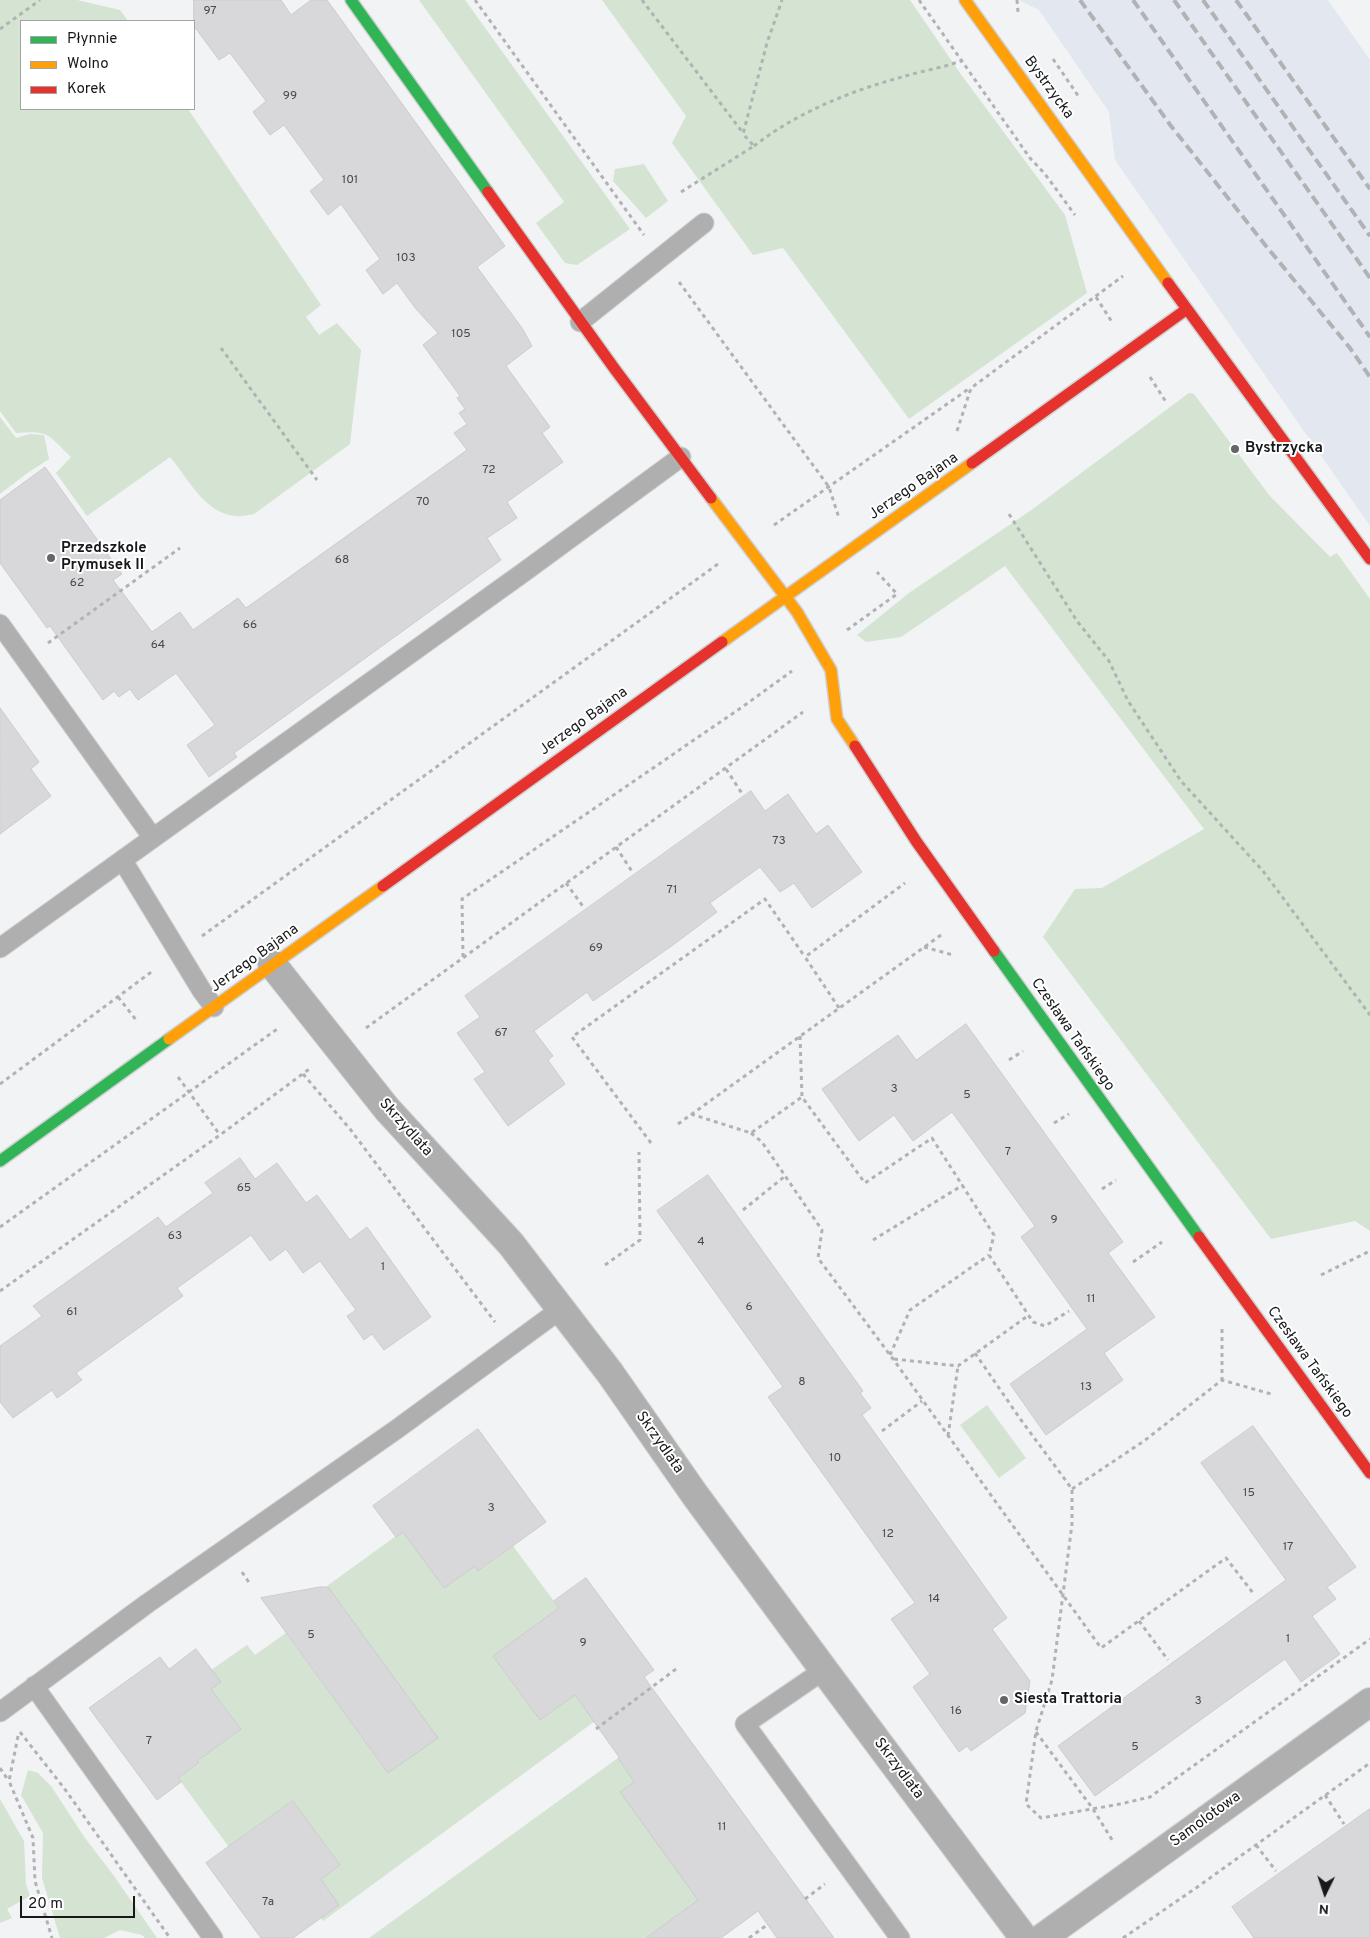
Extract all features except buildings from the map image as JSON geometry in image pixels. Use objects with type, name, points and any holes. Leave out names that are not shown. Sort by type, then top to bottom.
[{"type":"street","name":"Czesława Tańskiego","points":[[351,0],[580,322],[786,596],[831,670],[838,719],[932,864],[1091,1088],[1370,1473]]},
{"type":"street","name":"Bystrzycka","points":[[965,0],[1187,309],[1370,559]]},
{"type":"street","name":"Jerzego Bajana","points":[[0,1161],[1187,309]]},
{"type":"street","name":"Skrzydlata","points":[[272,964],[387,1108],[511,1244],[610,1373],[701,1503],[1024,1938]]},
{"type":"street","name":"Samolotowa","points":[[1042,1938],[1370,1702]]},
{"type":"lane","points":[[580,322],[704,224]]},
{"type":"lane","points":[[0,948],[681,457]]},
{"type":"lane","points":[[0,624],[153,838]]},
{"type":"lane","points":[[123,860],[202,991],[214,1007]]},
{"type":"lane","points":[[0,1712],[148,1603],[397,1429],[561,1309]]},
{"type":"lane","points":[[824,1670],[745,1724],[900,1938]]},
{"type":"lane","points":[[34,1686],[213,1938]]},
{"type":"path","points":[[0,29],[40,0]]},
{"type":"path","points":[[642,0],[754,146]]},
{"type":"path","points":[[743,134],[767,43],[782,0]]},
{"type":"path","points":[[919,0],[1030,158],[1045,174]]},
{"type":"path","points":[[1017,0],[1017,11]]},
{"type":"path","points":[[681,192],[754,146],[771,132],[818,107],[895,79],[961,62]]},
{"type":"path","points":[[770,527],[971,388],[1096,297],[1114,324]]},
{"type":"path","points":[[221,348],[317,480]]},
{"type":"path","points":[[1145,370],[1166,402]]},
{"type":"path","points":[[956,433],[971,388]]},
{"type":"path","points":[[1009,514],[1077,621],[1109,661],[1128,701],[1181,782],[1263,871],[1370,1015]]},
{"type":"path","points":[[25,659],[180,548]]},
{"type":"path","points":[[0,1084],[118,996],[722,560]]},
{"type":"path","points":[[463,957],[462,899],[745,705],[897,594],[874,568]]},
{"type":"path","points":[[361,1031],[834,690]]},
{"type":"path","points":[[726,769],[743,795]]},
{"type":"path","points":[[616,848],[633,873]]},
{"type":"path","points":[[805,957],[932,864]]},
{"type":"path","points":[[566,883],[584,908]]},
{"type":"path","points":[[651,1143],[572,1037],[765,899],[839,1008]]},
{"type":"path","points":[[678,1124],[969,915]]},
{"type":"path","points":[[118,996],[139,1025]]},
{"type":"path","points":[[0,1227],[307,1008]]},
{"type":"path","points":[[800,1036],[802,1097],[865,1183],[932,1138],[994,1235],[988,1255],[910,1310],[890,1355]]},
{"type":"path","points":[[0,1290],[220,1135],[316,1064]]},
{"type":"path","points":[[174,1071],[220,1135]]},
{"type":"path","points":[[303,1074],[350,1129],[512,1346]]},
{"type":"path","points":[[751,1133],[802,1097]]},
{"type":"path","points":[[691,1114],[751,1133],[762,1142],[784,1178],[822,1230],[818,1258],[894,1359],[922,1401],[1101,1648],[1226,1558],[1253,1594]]},
{"type":"path","points":[[605,1265],[640,1240],[639,1152]]},
{"type":"path","points":[[743,1210],[784,1178]]},
{"type":"path","points":[[873,1240],[963,1186]]},
{"type":"path","points":[[1320,1275],[1370,1251]]},
{"type":"path","points":[[988,1255],[1033,1322],[1046,1326],[1069,1310]]},
{"type":"path","points":[[894,1359],[958,1366],[1029,1316]]},
{"type":"path","points":[[975,1354],[1072,1490],[1072,1524],[1052,1680],[1036,1731],[1026,1804],[1041,1818],[1150,1796],[1370,1639]]},
{"type":"path","points":[[948,1436],[958,1366]]},
{"type":"path","points":[[1072,1490],[1144,1441],[1222,1380],[1324,1409]]},
{"type":"path","points":[[882,1430],[922,1401]]},
{"type":"path","points":[[1139,1621],[1168,1660]]},
{"type":"path","points":[[596,1730],[676,1669]]},
{"type":"path","points":[[9,1781],[19,1730],[64,1788],[170,1938]]},
{"type":"path","points":[[1036,1731],[1093,1809],[1117,1847]]},
{"type":"path","points":[[1123,1938],[1370,1763]]},
{"type":"path","points":[[0,1768],[9,1781],[33,1838],[35,1881],[52,1938]]},
{"type":"path","points":[[1325,1795],[1344,1824]]},
{"type":"path","points":[[1256,1845],[1276,1871]]},
{"type":"path","points":[[749,1938],[767,1925]]},
{"type":"shaded area","points":[[1019,0],[1328,0],[1370,60],[1370,526],[1115,160],[1109,112],[1039,10]]},
{"type":"green space","points":[[0,0],[77,0],[120,10],[127,20],[20,20],[20,110],[189,110],[321,305],[306,317],[319,335],[337,323],[361,350],[350,444],[254,514],[235,516],[214,508],[198,493],[170,457],[87,516],[56,473],[71,457],[52,439],[42,433],[16,433],[0,411]]},
{"type":"green space","points":[[419,0],[465,0],[630,229],[577,265],[565,263],[536,223],[564,202]]},
{"type":"green space","points":[[602,0],[910,0],[960,73],[1065,215],[1087,293],[909,419],[783,248],[753,255],[672,143],[686,116]]},
{"type":"green space","points":[[644,164],[668,201],[646,218],[613,181],[615,169]]},
{"type":"green space","points":[[1189,393],[1194,394],[1269,495],[1330,557],[1337,553],[1370,599],[1370,1231],[1355,1221],[1271,1239],[1043,937],[1075,889],[1102,888],[1204,829],[1005,566],[901,637],[866,642],[857,635],[909,593],[1030,511]]},
{"type":"green space","points":[[0,417],[16,438],[30,434],[44,435],[49,459],[0,494]]},
{"type":"green space","points":[[987,1405],[1026,1458],[999,1478],[960,1425]]},
{"type":"green space","points":[[403,1531],[444,1588],[475,1566],[479,1571],[513,1546],[559,1608],[493,1656],[540,1720],[575,1695],[590,1716],[625,1699],[323,1921],[321,1918],[321,1879],[340,1865],[293,1801],[229,1847],[178,1778],[199,1764],[197,1761],[241,1729],[220,1700],[202,1713],[211,1670],[247,1645],[255,1655],[286,1633],[388,1773],[437,1738],[327,1586]]},
{"type":"green space","points":[[618,1758],[635,1782],[621,1792],[713,1889],[646,1938],[369,1938]]},
{"type":"green space","points":[[28,1770],[38,1773],[51,1786],[85,1838],[157,1938],[145,1938],[142,1935],[120,1930],[104,1938],[60,1938],[42,1878],[43,1833],[21,1795]]},
{"type":"green space","points":[[0,1799],[24,1841],[26,1884],[30,1896],[7,1909],[12,1918],[0,1923]]},
{"type":"railway","points":[[1080,0],[1171,126],[1350,348],[1370,377]]},
{"type":"railway","points":[[1133,0],[1370,337]]},
{"type":"railway","points":[[1174,0],[1370,278]]},
{"type":"railway","points":[[1203,0],[1370,236]]},
{"type":"railway","points":[[1236,0],[1370,189]]},
{"type":"traffic: fast","points":[[351,0],[488,192]]},
{"type":"traffic: fast","points":[[994,951],[1199,1237]]},
{"type":"traffic: fast","points":[[0,1161],[169,1039]]},
{"type":"traffic: slow","points":[[965,0],[1168,283]]},
{"type":"traffic: slow","points":[[722,642],[972,463]]},
{"type":"traffic: slow","points":[[711,498],[797,612],[831,670],[837,719],[855,746]]},
{"type":"traffic: slow","points":[[169,1039],[383,886]]},
{"type":"traffic: jam","points":[[488,192],[614,368],[711,498]]},
{"type":"traffic: jam","points":[[1168,283],[1370,559]]},
{"type":"traffic: jam","points":[[972,463],[1187,309]]},
{"type":"traffic: jam","points":[[383,886],[722,642]]},
{"type":"traffic: jam","points":[[855,746],[916,841],[994,951]]},
{"type":"traffic: jam","points":[[1199,1237],[1370,1473]]},
{"type":"place","name":"Bystrzycka","points":[[1235,449]]},
{"type":"place","name":"Przedszkole Prymusek II","points":[[51,558]]},
{"type":"place","name":"Siesta Trattoria","points":[[1004,1700]]}]
